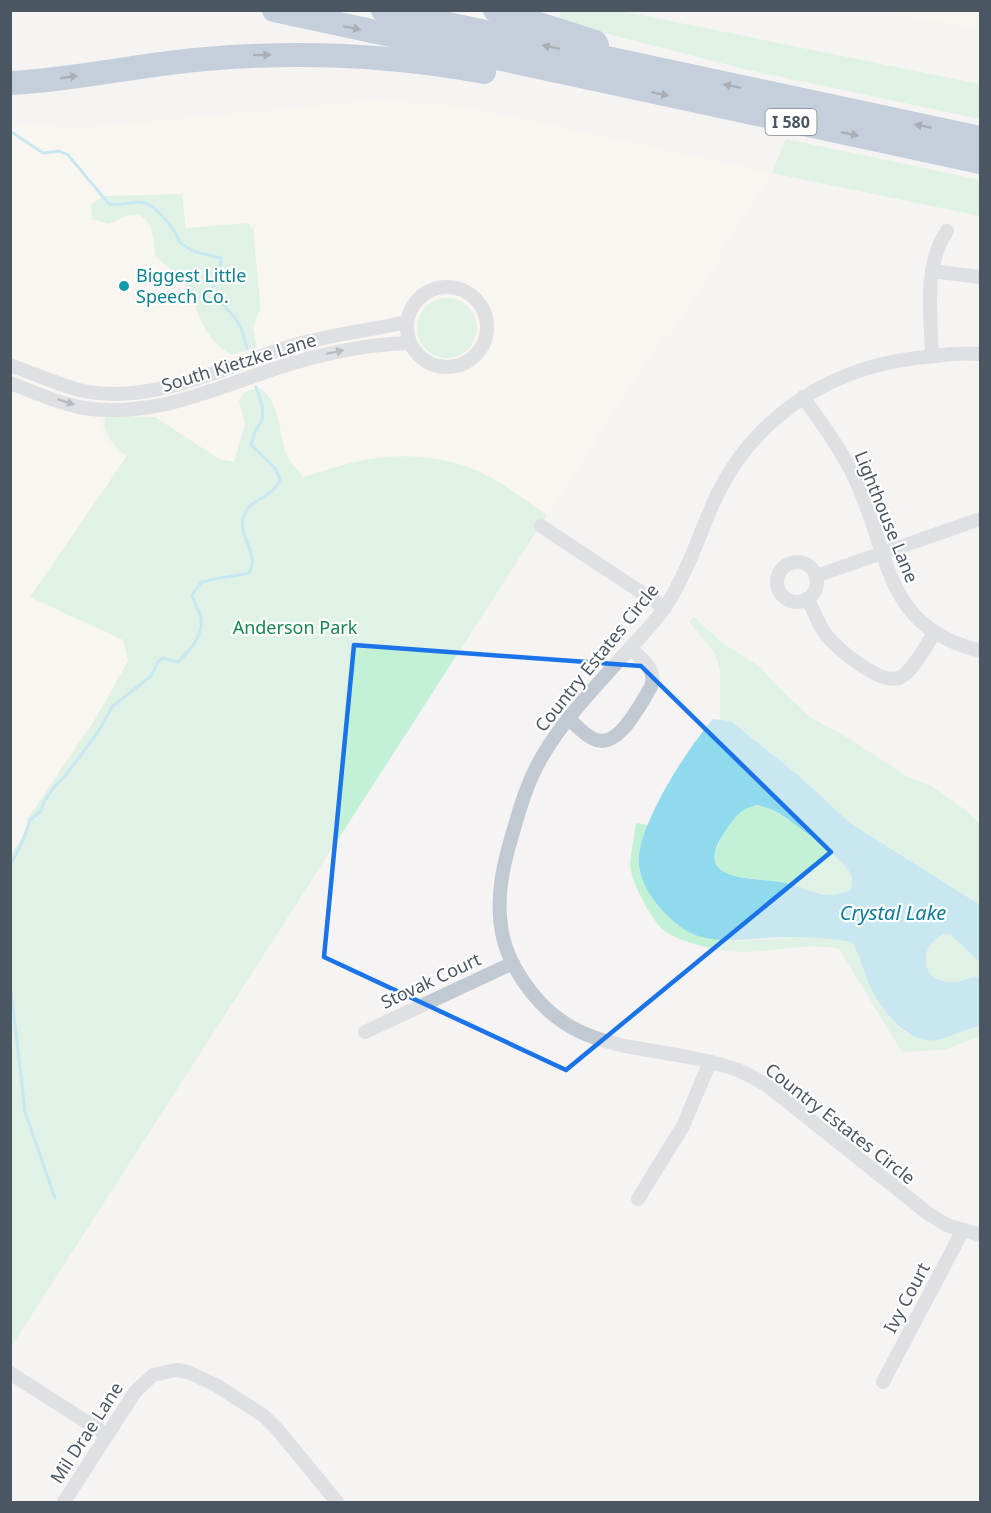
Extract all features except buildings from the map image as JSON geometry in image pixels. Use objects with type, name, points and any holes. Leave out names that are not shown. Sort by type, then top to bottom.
[{"type":"highway","name":"I 580","points":[[274,10],[981,138]]},
{"type":"highway","name":"I 580","points":[[383,10],[605,70],[981,162]]},
{"type":"highway","points":[[10,83],[205,59],[292,55],[396,59],[552,84],[605,70],[595,42],[495,10]]},
{"type":"street","points":[[932,356],[932,271],[936,253],[947,231]]},
{"type":"street","points":[[932,271],[981,277]]},
{"type":"street","points":[[446,286],[458,288],[471,294],[484,310],[487,322],[483,345],[474,357],[461,364],[443,367],[426,362],[410,343],[407,338],[406,322],[413,303],[425,292],[446,286]]},
{"type":"street","name":"South Kietzke Lane","points":[[10,365],[79,390],[119,394],[147,392],[183,383],[317,338],[406,322]]},
{"type":"street","name":"South Kietzke Lane","points":[[10,383],[84,408],[131,410],[188,399],[270,370],[319,356],[381,344],[410,343]]},
{"type":"street","name":"Country Estates Circle","points":[[981,354],[897,359],[868,367],[829,383],[803,398],[780,414],[761,433],[730,472],[665,608],[568,718],[542,756],[524,794],[504,861],[499,903],[506,947],[513,963],[535,998],[565,1024],[582,1034],[623,1047],[733,1068],[768,1086],[912,1203],[947,1225],[981,1235]]},
{"type":"street","name":"Lighthouse Lane","points":[[803,398],[839,448],[850,470],[864,500],[891,579],[900,597],[911,612],[935,632],[964,647],[981,651]]},
{"type":"street","points":[[816,576],[981,519]]},
{"type":"street","points":[[541,526],[665,608]]},
{"type":"street","points":[[791,562],[806,564],[816,576],[817,584],[814,592],[807,599],[794,602],[787,600],[777,588],[779,572],[791,562]]},
{"type":"street","points":[[807,599],[827,636],[870,671],[886,679],[893,680],[905,674],[935,632]]},
{"type":"street","points":[[568,718],[586,735],[599,742],[609,741],[621,731],[651,687],[653,680],[649,666],[630,648]]},
{"type":"street","name":"Stovak Court","points":[[365,1032],[513,963]]},
{"type":"street","points":[[638,1200],[683,1126],[710,1062]]},
{"type":"street","name":"Ivy Court","points":[[883,1382],[963,1230]]},
{"type":"street","name":"Mil Drae Lane","points":[[64,1503],[135,1392],[144,1381],[165,1371],[188,1372],[216,1385],[264,1416],[337,1503]]},
{"type":"street","points":[[10,1373],[107,1435]]},
{"type":"highlighted area","points":[[354,645],[641,666],[831,852],[566,1070],[324,957]]},
{"type":"shaded area","points":[[882,11],[980,11],[980,29],[882,13]]},
{"type":"shaded area","points":[[372,101],[443,104],[772,173],[719,253],[723,256],[668,339],[664,336],[547,515],[478,471],[435,459],[369,459],[303,477],[219,459],[155,417],[105,416],[98,421],[105,440],[125,458],[30,597],[146,651],[11,854],[11,123],[77,128]]},
{"type":"green space","points":[[561,11],[621,11],[980,84],[980,119],[744,69],[558,21]]},
{"type":"green space","points":[[786,139],[980,180],[980,216],[772,173]]},
{"type":"green space","points":[[182,194],[186,228],[249,223],[250,228],[253,227],[260,303],[260,310],[253,327],[257,347],[232,355],[214,341],[203,325],[186,286],[155,256],[151,229],[144,218],[129,215],[109,224],[92,219],[91,205],[103,196]]},
{"type":"green space","points":[[447,298],[464,303],[472,311],[477,328],[472,345],[464,353],[447,358],[430,353],[422,345],[417,328],[422,311],[430,303]]},
{"type":"green space","name":"Anderson Park","points":[[259,388],[266,394],[275,409],[286,453],[303,477],[354,462],[384,457],[441,460],[480,472],[547,515],[11,1347],[11,854],[31,824],[27,820],[97,716],[128,661],[123,640],[30,597],[127,456],[110,439],[105,428],[105,416],[155,417],[219,459],[234,462],[245,424],[239,401],[244,392]]},
{"type":"green space","points":[[694,617],[721,642],[760,667],[810,717],[848,738],[908,777],[931,786],[964,809],[980,824],[980,905],[850,823],[798,775],[753,738],[731,721],[720,719],[720,670],[715,653],[689,622]]},
{"type":"green space","points":[[756,805],[782,815],[837,857],[850,873],[851,889],[843,894],[829,895],[755,879],[727,876],[717,867],[714,856],[722,835],[745,807]]},
{"type":"green space","points":[[636,823],[648,825],[646,850],[653,899],[664,912],[687,929],[723,940],[820,937],[852,942],[870,986],[895,1023],[907,1034],[934,1040],[980,1026],[980,1036],[944,1050],[902,1052],[839,949],[815,947],[734,952],[692,943],[666,932],[649,911],[631,871],[630,859]]},
{"type":"green space","points":[[943,934],[950,934],[980,963],[980,977],[951,982],[936,978],[929,972],[926,956],[928,949]]},
{"type":"water","name":"Crystal Lake","points":[[713,719],[731,721],[798,775],[850,823],[980,905],[980,963],[950,934],[943,934],[933,942],[928,949],[926,961],[929,972],[946,982],[980,977],[980,1026],[936,1040],[925,1040],[905,1031],[887,1014],[874,994],[852,942],[798,937],[709,939],[684,929],[660,908],[651,897],[642,877],[639,855],[649,822],[658,803],[679,765]],"holes":[[[757,805],[782,815],[845,865],[852,880],[851,889],[834,895],[816,893],[780,882],[727,874],[719,868],[715,859],[717,847],[726,830],[743,811]]]},
{"type":"waterway","points":[[10,131],[43,153],[59,151],[68,155],[109,204],[136,202],[149,204],[166,220],[180,242],[186,247],[221,258],[212,292],[235,318],[242,330],[247,348]]},
{"type":"waterway","points":[[10,865],[23,841],[30,820],[41,811],[54,787],[96,735],[113,706],[151,676],[158,662],[163,658],[178,662],[195,643],[200,631],[201,619],[192,595],[201,583],[249,573],[252,560],[244,533],[243,519],[250,506],[272,491],[280,480],[276,469],[251,445],[263,414],[256,387]]},
{"type":"waterway","points":[[10,981],[25,1112],[55,1198]]},
{"type":"place","name":"Biggest Little Speech Co.","points":[[124,286]]}]
